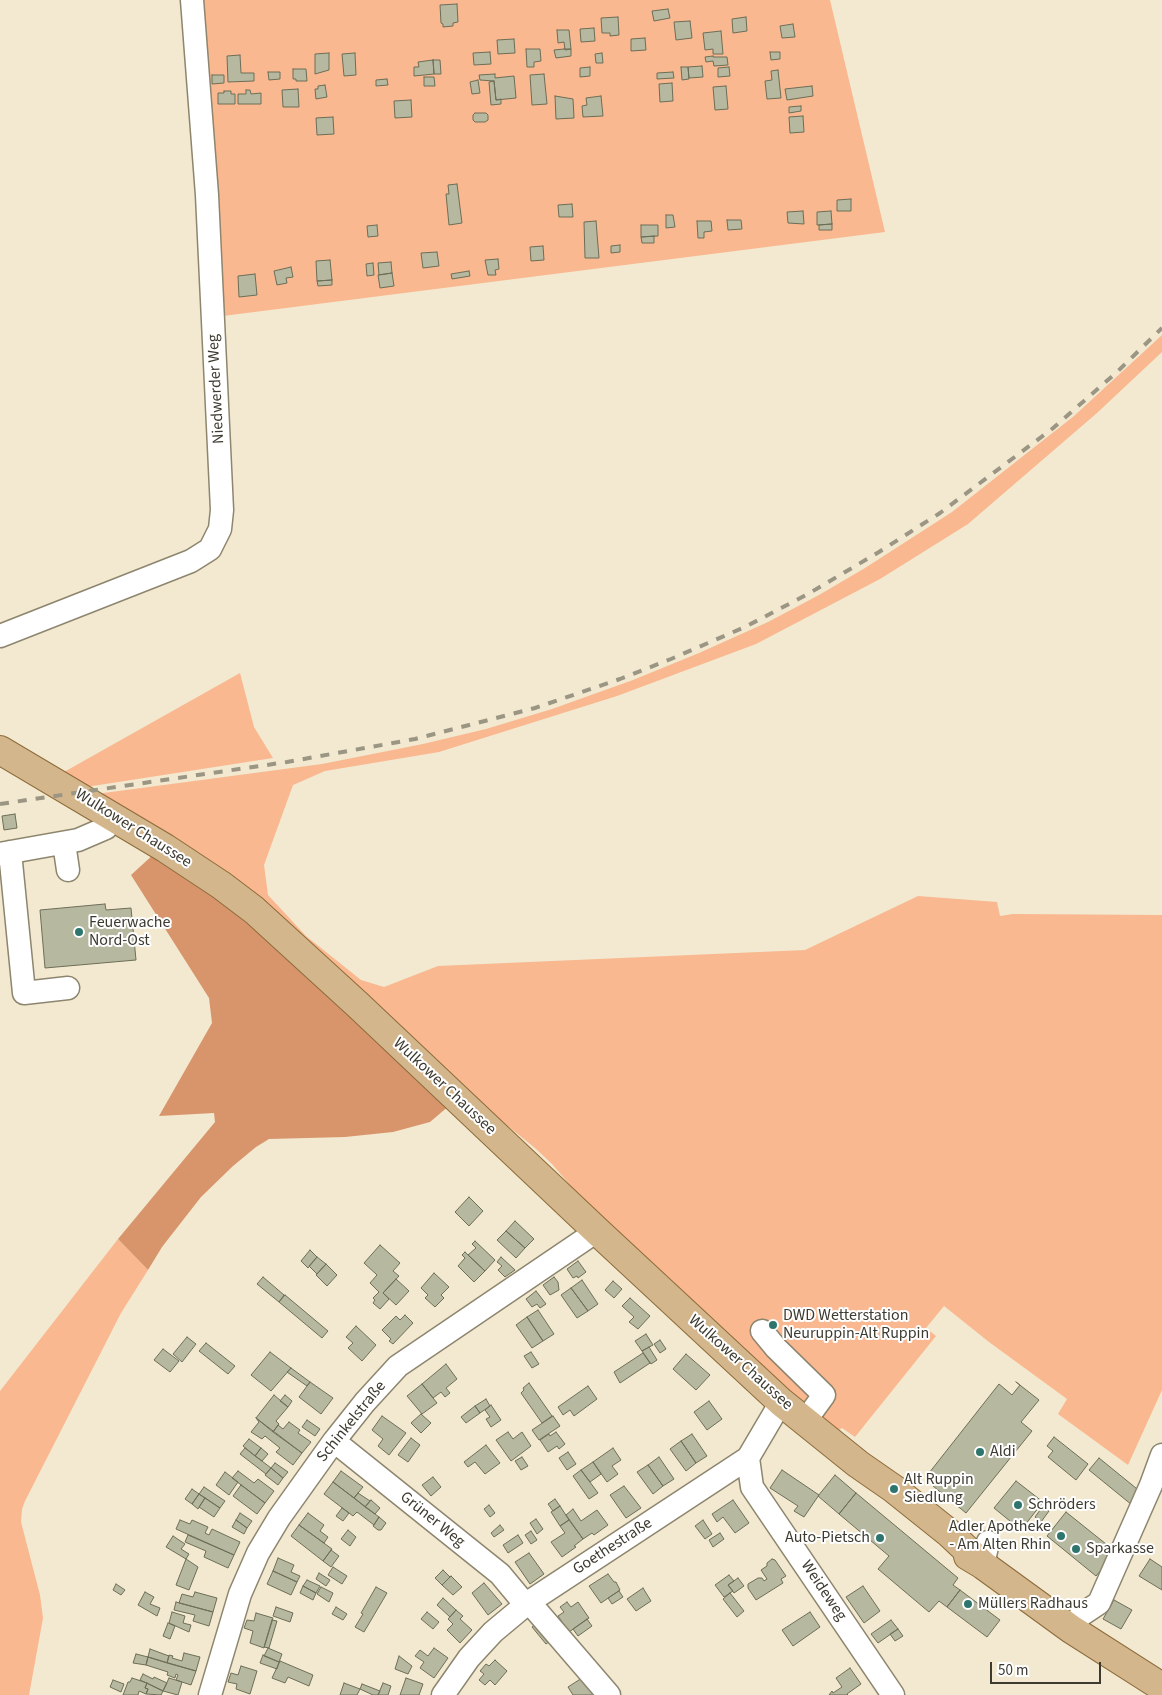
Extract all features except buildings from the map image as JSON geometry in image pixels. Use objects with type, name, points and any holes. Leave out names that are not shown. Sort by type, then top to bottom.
[{"type":"main road","name":"Wulkower Chaussee","points":[[0,750],[114,816],[221,885],[254,910],[358,1005],[781,1402],[858,1464],[894,1489],[949,1533],[985,1554],[1071,1628],[1162,1687]]},
{"type":"street","name":"Niedwerder Weg","points":[[0,636],[191,561],[210,549],[220,529],[222,510],[207,194],[192,0]]},
{"type":"street","points":[[68,988],[24,993],[5,853],[64,844],[83,838],[106,828],[114,816]]},
{"type":"street","points":[[64,844],[68,870]]},
{"type":"street","name":"Schinkelstraße","points":[[210,1695],[240,1594],[258,1553],[279,1518],[334,1441],[365,1402],[398,1366],[597,1231]]},
{"type":"street","points":[[762,1331],[776,1348],[824,1395],[805,1420]]},
{"type":"street","name":"Goethestraße","points":[[443,1695],[469,1658],[493,1632],[527,1603],[748,1458],[781,1402]]},
{"type":"street","name":"Grüner Weg","points":[[334,1441],[500,1574],[609,1695]]},
{"type":"street","points":[[1071,1628],[1081,1615],[1099,1603],[1151,1485],[1162,1455]]},
{"type":"street","name":"Weideweg","points":[[748,1458],[752,1487],[893,1695]]},
{"type":"shaded area","points":[[199,0],[830,0],[885,232],[215,317]]},
{"type":"shaded area","points":[[1162,335],[1162,352],[1097,413],[968,524],[880,579],[756,644],[617,696],[439,752],[325,771],[293,785],[264,865],[268,895],[306,936],[361,980],[384,987],[438,966],[805,950],[918,896],[997,902],[1000,916],[1013,914],[1162,915],[1162,1390],[1128,1465],[1058,1414],[1067,1399],[989,1342],[944,1306],[926,1328],[936,1336],[855,1437],[842,1428],[833,1434],[604,1225],[552,1164],[535,1148],[96,794],[322,764],[423,744],[486,729],[552,709],[633,680],[699,653],[768,622],[819,595],[952,512],[1074,416]]},
{"type":"shaded area","points":[[240,673],[254,727],[273,758],[86,787],[64,772]]},
{"type":"shaded area","points":[[155,853],[212,895],[353,1009],[450,1105],[430,1122],[393,1132],[345,1137],[269,1139],[233,1166],[201,1197],[162,1247],[148,1270],[118,1239],[215,1122],[214,1113],[159,1116],[212,1023],[209,998],[131,875]]},
{"type":"shaded area","points":[[118,1239],[148,1270],[121,1313],[22,1509],[21,1522],[40,1595],[43,1618],[29,1695],[0,1695],[0,1391]]},
{"type":"railway","points":[[0,804],[287,762],[415,739],[535,708],[620,679],[671,659],[745,627],[808,594],[940,513],[1052,429],[1117,372],[1162,328]]},
{"type":"place","name":"Feuerwache Nord-Ost","points":[[79,932]]},
{"type":"place","name":"DWD Wetterstation Neuruppin-Alt Ruppin","points":[[773,1325]]},
{"type":"place","name":"Aldi","points":[[980,1452]]},
{"type":"place","name":"Alt Ruppin Siedlung","points":[[894,1489]]},
{"type":"place","name":"Schröders","points":[[1018,1505]]},
{"type":"place","name":"Adler Apotheke - Am Alten Rhin","points":[[1061,1536]]},
{"type":"place","name":"Auto-Pietsch","points":[[880,1538]]},
{"type":"place","name":"Sparkasse","points":[[1076,1549]]},
{"type":"place","name":"Müllers Radhaus","points":[[968,1604]]}]
